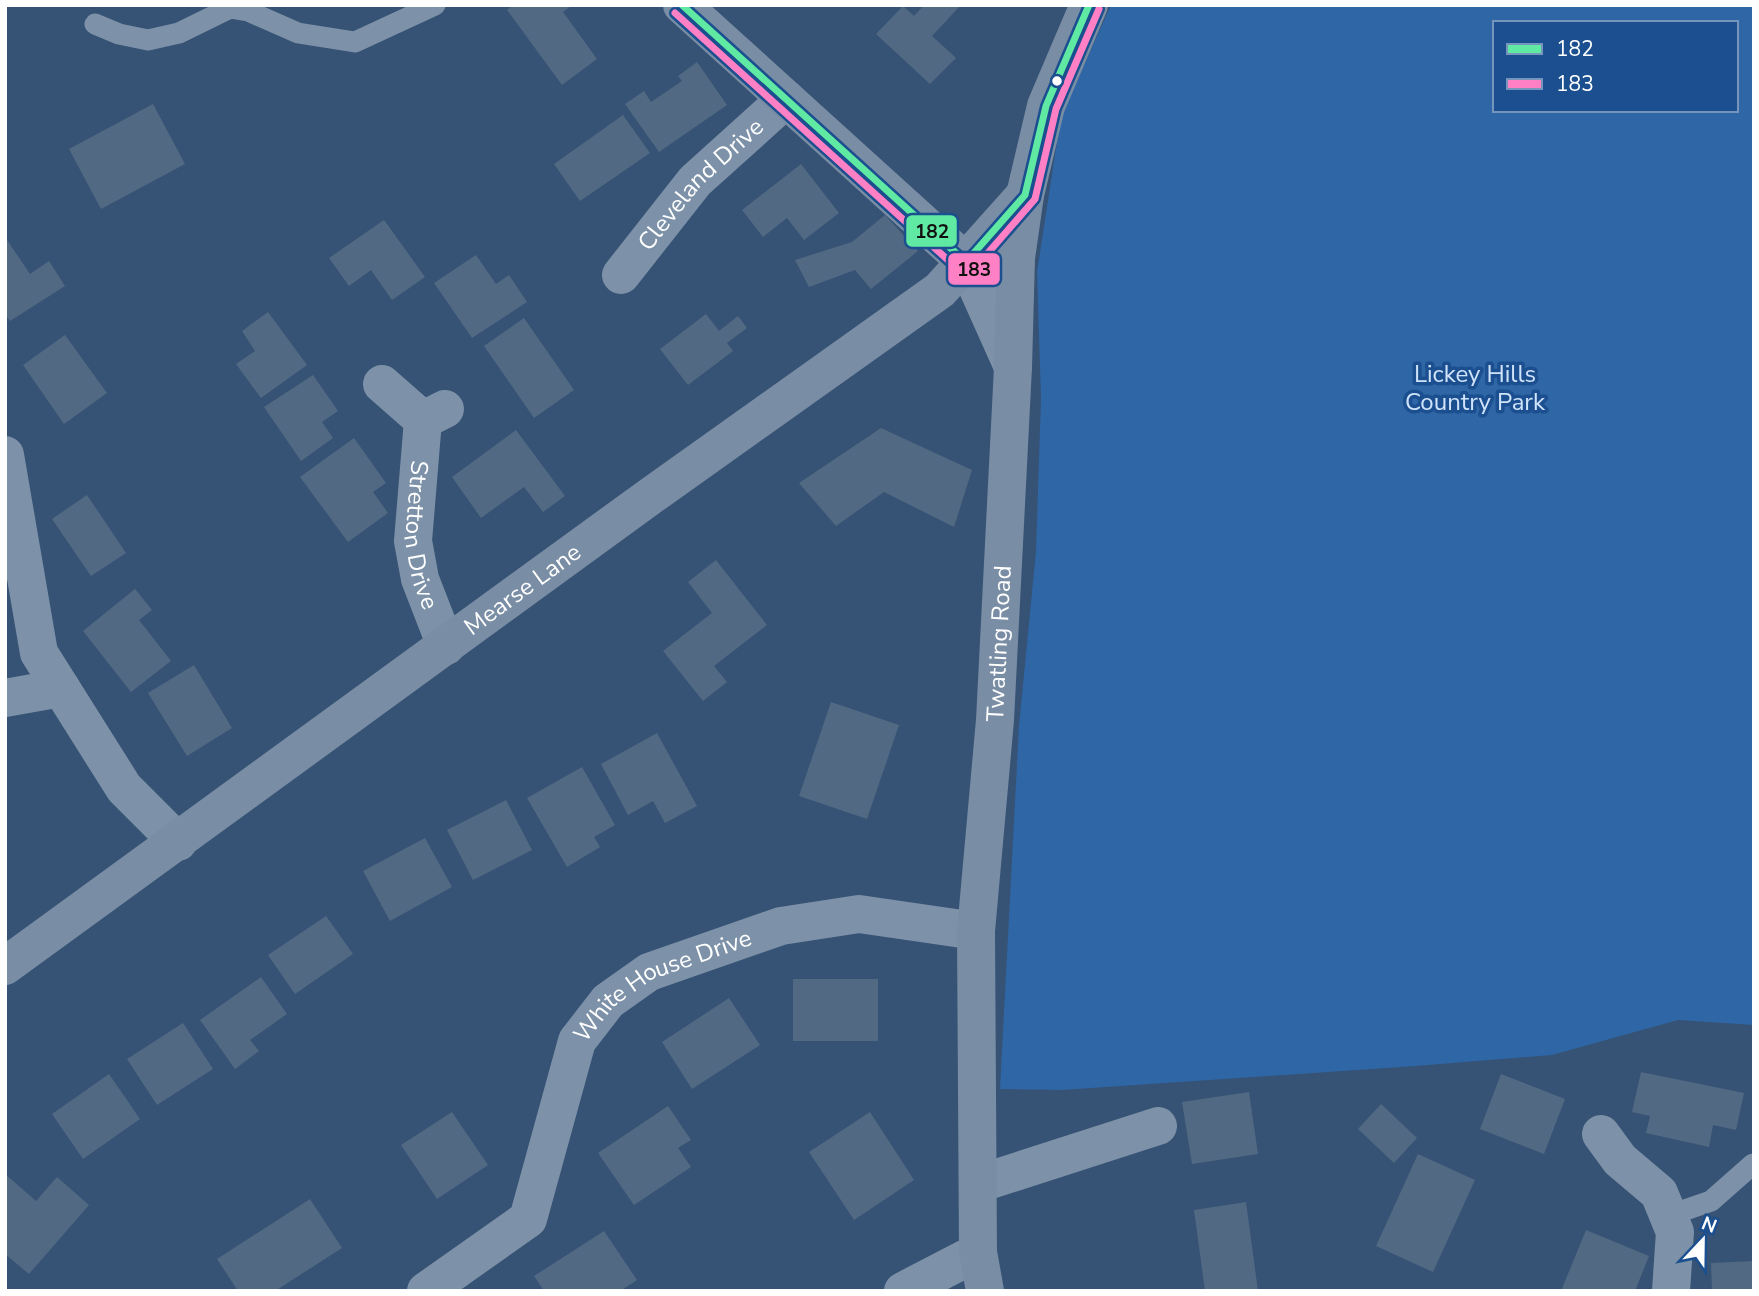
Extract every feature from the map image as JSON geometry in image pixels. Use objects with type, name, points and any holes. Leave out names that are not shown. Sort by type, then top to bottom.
[{"type":"street","points":[[682,5],[967,262],[1013,367]]},
{"type":"street","name":"Twatling Road","points":[[985,1291],[978,1252],[976,931],[995,720],[1016,258],[1025,195],[1046,106],[1089,5]]},
{"type":"street","name":"Cleveland Drive","points":[[621,275],[695,181],[786,99]]},
{"type":"street","name":"Mearse Lane","points":[[5,966],[652,495],[940,290],[1025,195]]},
{"type":"street","name":"Stretton Drive","points":[[382,384],[435,414],[413,541],[420,579],[446,646]]},
{"type":"street","points":[[5,456],[39,653],[124,788],[178,842]]},
{"type":"street","points":[[5,698],[61,688]]},
{"type":"street","name":"White House Drive","points":[[426,1291],[528,1219],[577,1041],[608,1001],[649,972],[781,926],[859,914],[976,931]]},
{"type":"street","points":[[978,1184],[1158,1126]]},
{"type":"street","points":[[1601,1134],[1620,1160],[1659,1193],[1675,1232],[1671,1291]]},
{"type":"street","points":[[903,1291],[978,1252]]},
{"type":"lane","points":[[95,24],[119,34],[148,40],[179,33],[230,8],[248,11],[298,33],[355,42],[435,5]]},
{"type":"lane","points":[[1670,1220],[1685,1210],[1711,1201],[1753,1164]]},
{"type":"green space","name":"Lickey Hills Country Park","points":[[1111,5],[1754,5],[1754,1025],[1678,1020],[1552,1055],[1062,1090],[1000,1089],[1019,726],[1036,551],[1041,398],[1037,272],[1061,116]]},
{"type":"building","points":[[513,5],[572,5],[563,12],[597,59],[562,85],[507,10]]},
{"type":"building","points":[[924,5],[961,5],[932,36],[956,58],[930,84],[876,34],[903,6],[914,16]]},
{"type":"building","points":[[697,62],[727,105],[659,152],[625,104],[644,91],[651,102],[682,81],[678,76]]},
{"type":"building","points":[[153,104],[185,164],[101,209],[69,149]]},
{"type":"building","points":[[623,115],[650,153],[580,201],[554,164]]},
{"type":"building","points":[[801,164],[839,213],[804,240],[787,218],[763,237],[742,210]]},
{"type":"building","points":[[885,215],[918,251],[871,289],[855,270],[809,287],[795,260],[852,242]]},
{"type":"building","points":[[384,220],[425,277],[392,300],[371,270],[349,286],[329,258]]},
{"type":"building","points":[[5,237],[30,274],[49,261],[65,286],[10,321],[5,314]]},
{"type":"building","points":[[476,255],[496,284],[509,275],[527,302],[472,338],[434,283]]},
{"type":"building","points":[[268,312],[307,365],[261,398],[236,364],[255,351],[242,331]]},
{"type":"building","points":[[706,314],[719,331],[738,316],[747,328],[727,343],[733,351],[688,385],[660,349]]},
{"type":"building","points":[[524,318],[574,390],[534,418],[484,346]]},
{"type":"building","points":[[65,335],[107,393],[64,424],[23,365]]},
{"type":"building","points":[[313,375],[338,411],[322,422],[333,438],[301,461],[264,407]]},
{"type":"building","points":[[881,428],[972,470],[954,527],[884,492],[836,526],[799,483]]},
{"type":"building","points":[[516,430],[565,496],[543,512],[524,487],[481,518],[452,477]]},
{"type":"building","points":[[354,438],[386,483],[373,492],[388,513],[348,542],[300,477]]},
{"type":"building","points":[[87,495],[126,553],[91,576],[52,519]]},
{"type":"building","points":[[716,560],[767,625],[714,666],[727,682],[703,701],[663,651],[712,613],[688,582]]},
{"type":"building","points":[[135,589],[152,610],[139,620],[171,661],[131,692],[83,631]]},
{"type":"building","points":[[194,665],[232,728],[187,756],[148,693]]},
{"type":"building","points":[[831,702],[899,725],[867,819],[799,796]]},
{"type":"building","points":[[657,733],[697,806],[665,823],[653,801],[628,815],[601,764]]},
{"type":"building","points":[[582,767],[615,825],[594,837],[600,847],[567,867],[527,798]]},
{"type":"building","points":[[506,800],[532,850],[473,880],[447,830]]},
{"type":"building","points":[[425,838],[452,887],[390,921],[363,871]]},
{"type":"building","points":[[326,916],[353,954],[295,994],[268,955]]},
{"type":"building","points":[[261,977],[287,1014],[250,1040],[259,1051],[235,1069],[200,1020]]},
{"type":"building","points":[[793,979],[878,979],[878,1041],[793,1041]]},
{"type":"building","points":[[729,998],[760,1045],[692,1089],[662,1042]]},
{"type":"building","points":[[183,1023],[213,1069],[157,1105],[127,1059]]},
{"type":"building","points":[[1641,1072],[1744,1093],[1736,1130],[1713,1125],[1709,1147],[1646,1133],[1650,1116],[1632,1112]]},
{"type":"building","points":[[109,1074],[140,1119],[83,1159],[52,1114]]},
{"type":"building","points":[[1501,1074],[1565,1099],[1544,1154],[1480,1129]]},
{"type":"building","points":[[1249,1092],[1258,1154],[1192,1164],[1182,1102]]},
{"type":"building","points":[[1381,1104],[1417,1138],[1394,1163],[1358,1129]]},
{"type":"building","points":[[668,1106],[691,1140],[678,1148],[691,1167],[634,1205],[598,1153]]},
{"type":"building","points":[[452,1112],[488,1165],[437,1199],[401,1145]]},
{"type":"building","points":[[870,1112],[914,1180],[854,1220],[809,1152]]},
{"type":"building","points":[[1418,1154],[1475,1180],[1433,1272],[1376,1246]]},
{"type":"building","points":[[5,1174],[36,1201],[57,1177],[89,1205],[29,1274],[5,1254]]},
{"type":"building","points":[[310,1199],[342,1248],[275,1291],[238,1291],[217,1259]]},
{"type":"building","points":[[1246,1202],[1258,1291],[1205,1291],[1194,1210]]},
{"type":"building","points":[[1586,1230],[1649,1256],[1635,1291],[1561,1291]]},
{"type":"building","points":[[604,1231],[637,1280],[620,1291],[544,1291],[534,1276]]},
{"type":"building","points":[[1754,1261],[1754,1291],[1712,1291],[1711,1263]]},
{"type":"transit line","name":"182","points":[[682,5],[966,262],[1025,195],[1046,106],[1089,5]]},
{"type":"transit line","name":"183","points":[[675,13],[959,270],[967,272],[974,269],[1035,199],[1056,109],[1099,9]]}]
